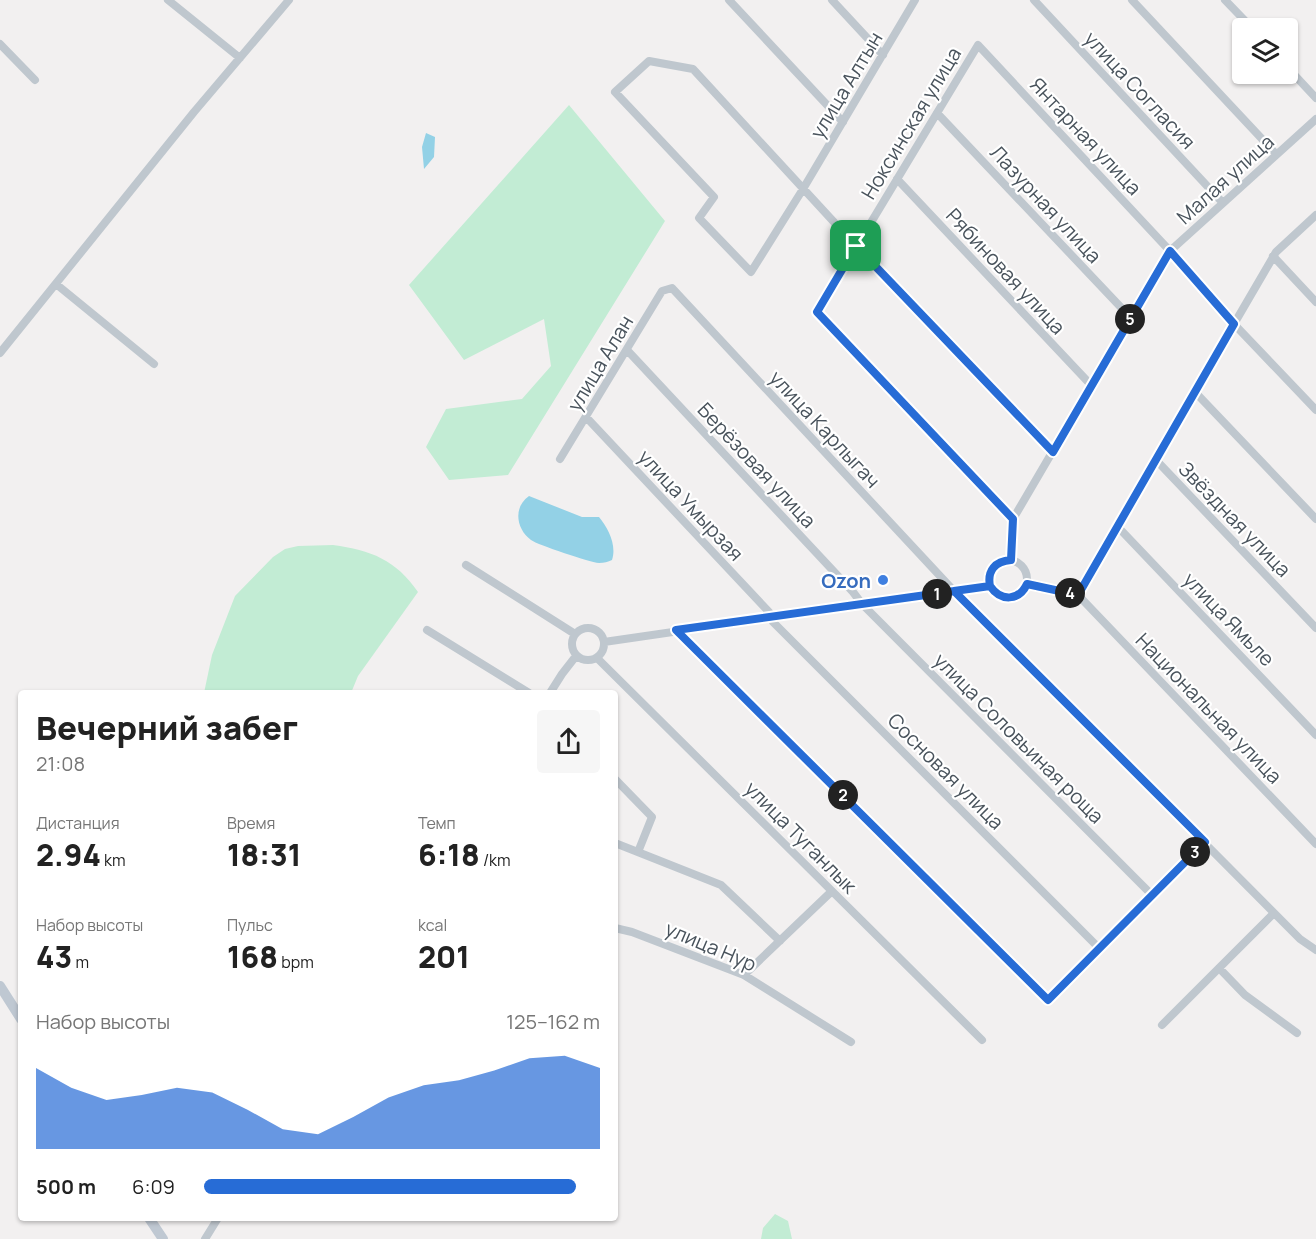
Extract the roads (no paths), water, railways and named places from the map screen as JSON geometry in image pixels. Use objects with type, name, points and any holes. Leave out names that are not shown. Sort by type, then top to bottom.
[{"type":"street","points":[[168,0],[240,58]]},
{"type":"street","points":[[0,353],[194,111],[289,0]]},
{"type":"street","points":[[729,0],[843,122]]},
{"type":"street","points":[[831,0],[883,55]]},
{"type":"street","name":"улица Алтын","points":[[803,189],[693,69],[649,61],[615,92],[714,197],[699,218],[751,272],[803,189],[823,156],[915,0]]},
{"type":"street","name":"улица Согласия","points":[[1034,0],[1223,203]]},
{"type":"street","points":[[1132,0],[1276,154]]},
{"type":"street","points":[[1225,0],[1242,18]]},
{"type":"street","points":[[0,44],[34,80]]},
{"type":"street","name":"Ноксинская улица","points":[[978,45],[817,312],[1013,519]]},
{"type":"street","name":"Янтарная улица","points":[[978,45],[1170,251]]},
{"type":"street","points":[[1298,79],[1316,98]]},
{"type":"street","name":"Лазурная улица","points":[[936,113],[1131,318]]},
{"type":"street","name":"Малая улица","points":[[1316,119],[1170,251],[1234,324],[1316,410]]},
{"type":"street","name":"Рябиновая улица","points":[[897,179],[1091,385]]},
{"type":"street","points":[[803,189],[1053,452]]},
{"type":"street","points":[[1027,584],[1078,595],[1273,256],[1316,215]]},
{"type":"street","points":[[1011,560],[1013,519],[1170,251]]},
{"type":"street","points":[[1273,256],[1316,302]]},
{"type":"street","points":[[56,284],[154,364]]},
{"type":"street","name":"улица Алан","points":[[560,459],[662,291],[672,288]]},
{"type":"street","name":"улица Карлыгач","points":[[672,288],[954,591],[1275,913],[1314,945]]},
{"type":"street","name":"Берёзовая улица","points":[[627,350],[862,604]]},
{"type":"street","points":[[1195,392],[1316,519]]},
{"type":"street","name":"улица Умырзая","points":[[586,417],[769,612],[771,617]]},
{"type":"street","name":"Звёздная улица","points":[[1156,460],[1316,628]]},
{"type":"street","name":"улица Ямьле","points":[[1117,526],[1316,735]]},
{"type":"street","points":[[1003,560],[1011,560],[1024,568],[1028,576],[1027,584],[1024,591],[1017,596],[1002,597],[990,586],[989,578],[996,564],[1003,560]]},
{"type":"street","points":[[466,565],[575,634]]},
{"type":"street","points":[[604,642],[990,586]]},
{"type":"street","name":"Национальная улица","points":[[1078,595],[1316,844]]},
{"type":"street","name":"улица Соловьиная роща","points":[[862,604],[1152,895]]},
{"type":"street","name":"Сосновая улица","points":[[771,617],[773,622],[1100,948]]},
{"type":"street","points":[[586,628],[592,628],[602,636],[604,642],[604,648],[597,658],[589,661],[576,656],[571,646],[575,634],[586,628]]},
{"type":"street","points":[[427,630],[524,690]]},
{"type":"street","points":[[676,630],[1048,1000],[1205,842]]},
{"type":"street","points":[[552,690],[576,656]]},
{"type":"street","name":"улица Туганлык","points":[[597,658],[982,1040]]},
{"type":"street","points":[[618,782],[652,817],[638,852]]},
{"type":"street","points":[[618,844],[721,885],[780,941]]},
{"type":"street","points":[[744,975],[832,891]]},
{"type":"street","points":[[1162,1025],[1275,913]]},
{"type":"street","name":"улица Нур","points":[[618,929],[744,975],[851,1042]]},
{"type":"street","points":[[1219,968],[1245,995],[1297,1033]]},
{"type":"street","points":[[0,986],[18,1014]]},
{"type":"street","points":[[151,1221],[163,1239]]},
{"type":"street","points":[[204,1239],[216,1221]]},
{"type":"water","points":[[426,133],[435,137],[434,157],[424,169],[422,147]]},
{"type":"water","points":[[529,496],[582,517],[599,517],[611,537],[612,560],[603,563],[593,562],[531,540],[522,530],[518,518],[520,506]]},
{"type":"place","name":"Ozon","points":[[883,580]]}]
